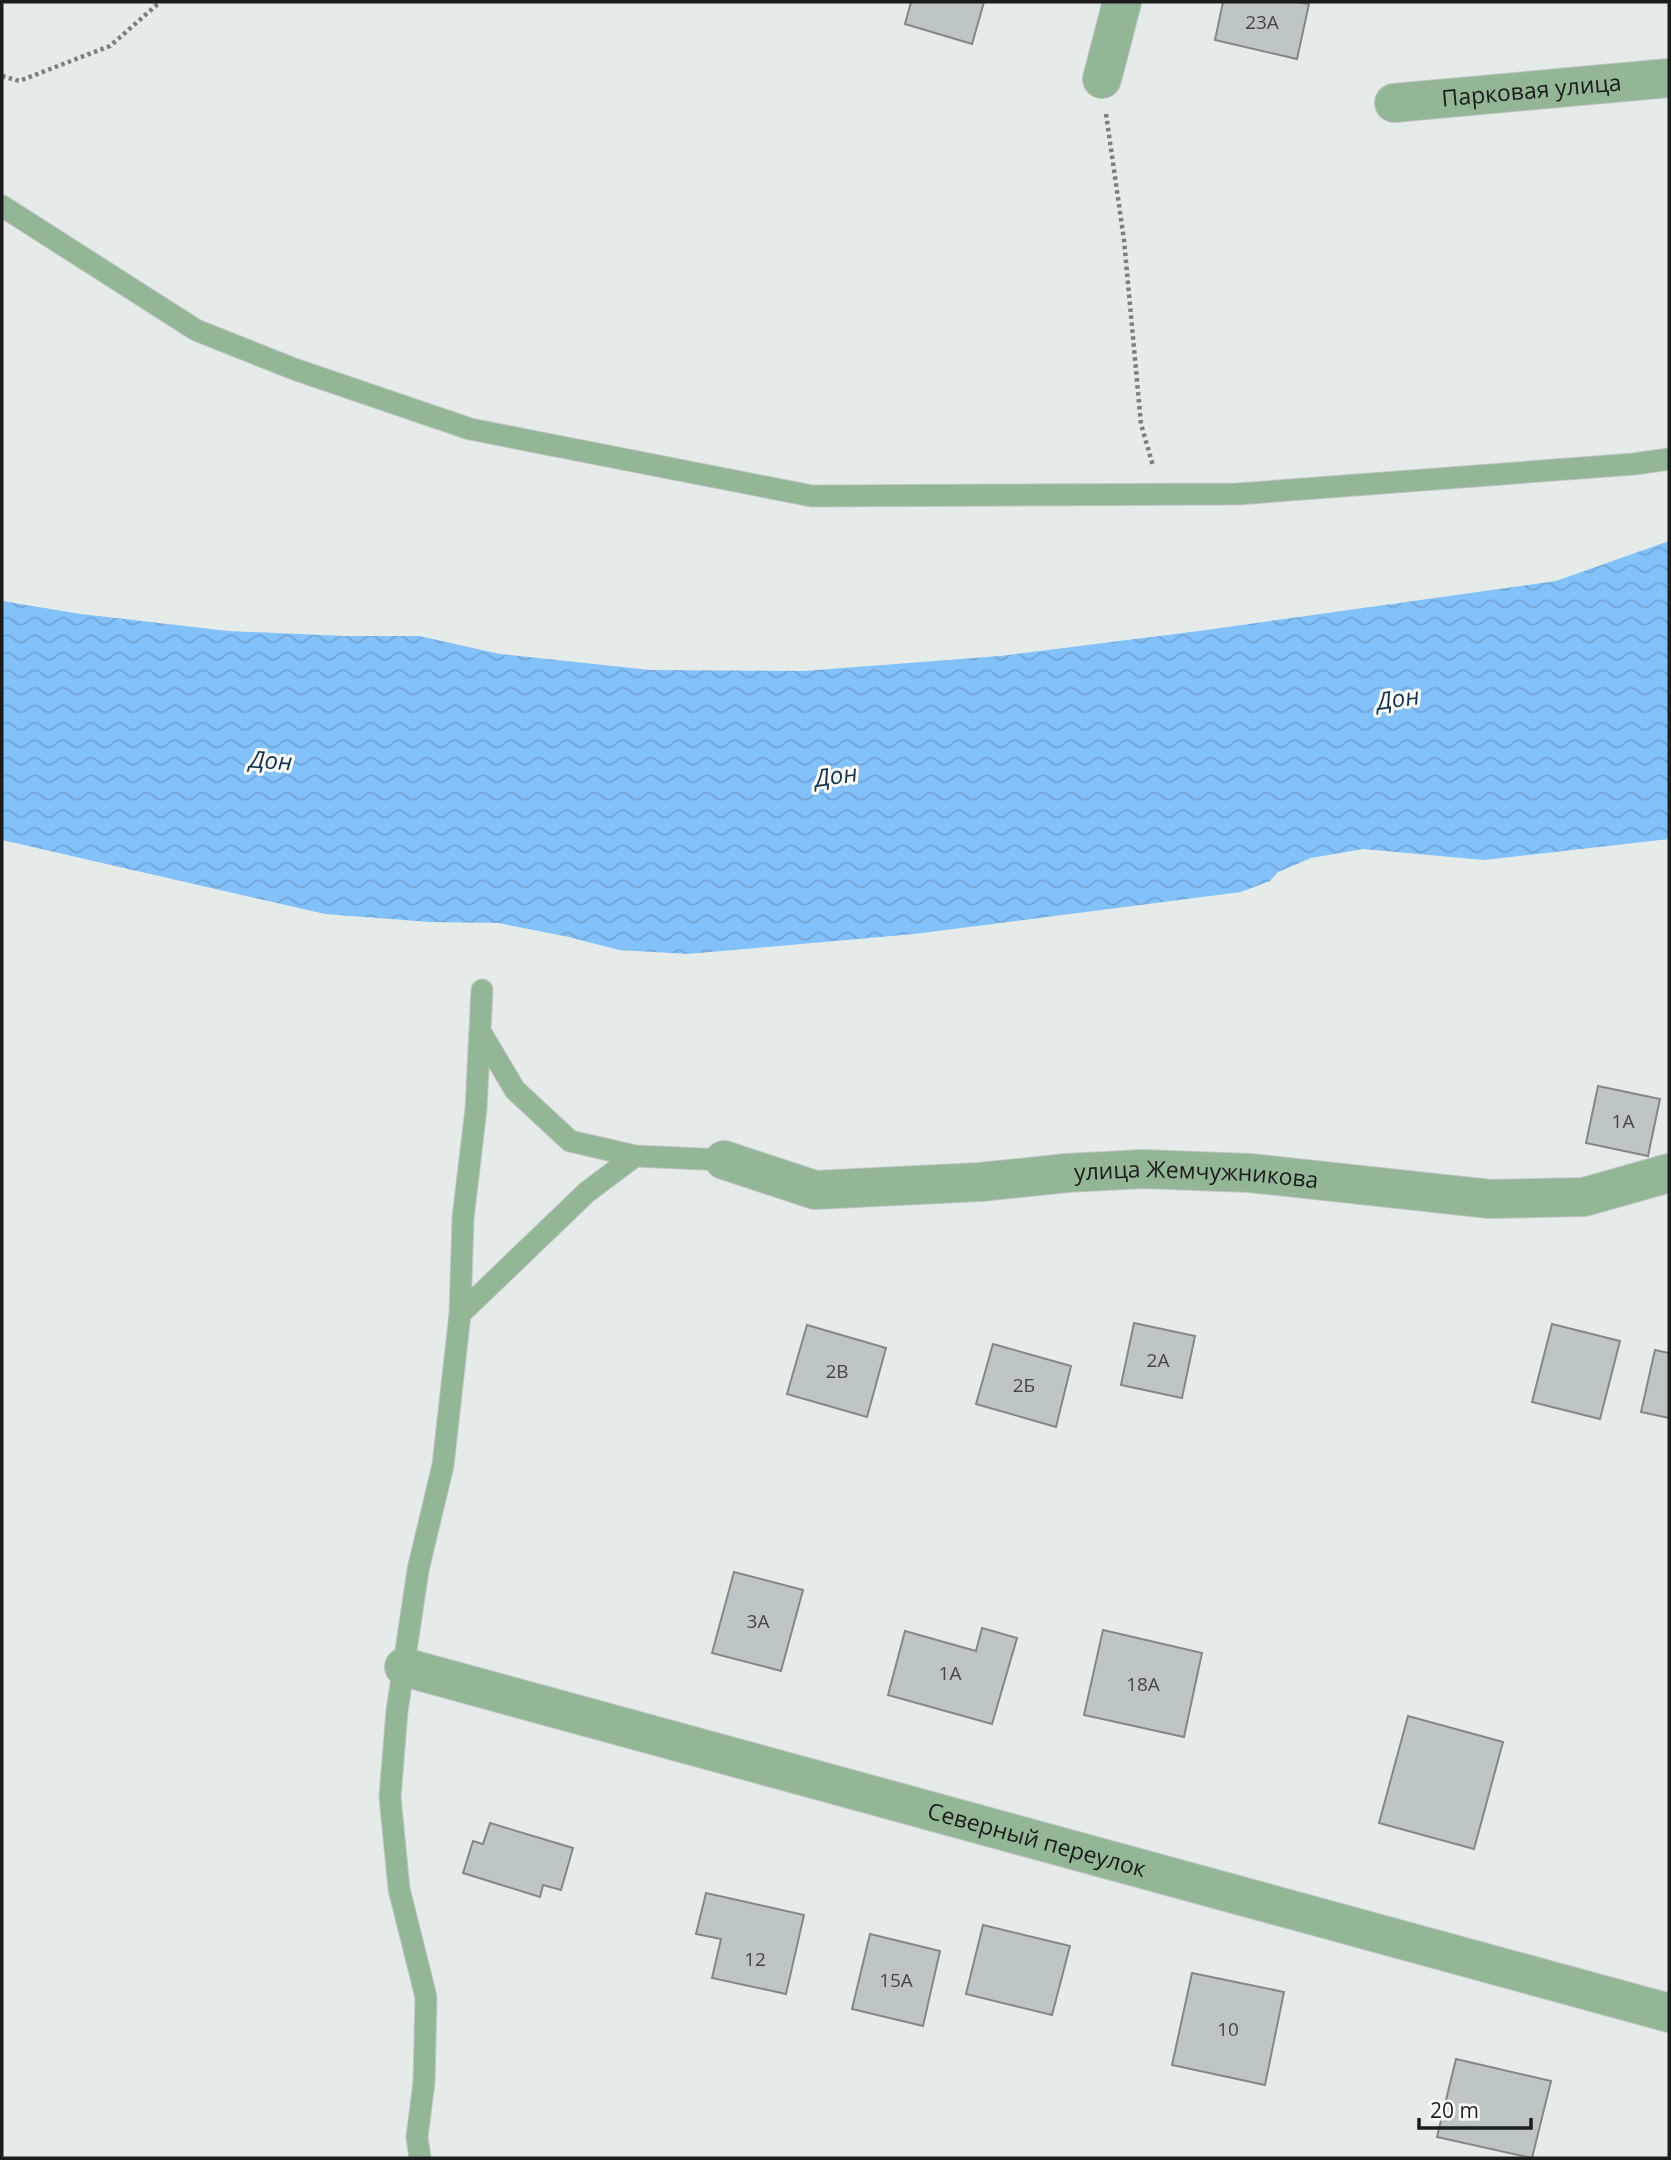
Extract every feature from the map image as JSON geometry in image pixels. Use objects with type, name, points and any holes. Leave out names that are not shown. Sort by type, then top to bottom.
[{"type":"street","points":[[1101,79],[1122,2]]},
{"type":"street","name":"Парковая улица","points":[[1394,103],[1669,78]]},
{"type":"street","name":"улица Жемчужникова","points":[[724,1160],[815,1190],[979,1182],[1143,1169],[1250,1173],[1490,1199],[1584,1197],[1669,1173]]},
{"type":"street","name":"Северный переулок","points":[[404,1667],[1669,2012]]},
{"type":"lane","points":[[2,206],[196,330],[293,369],[470,429],[812,496],[1238,494],[1634,464],[1669,458]]},
{"type":"lane","points":[[419,2158],[417,2137],[425,2082],[426,1997],[399,1889],[390,1797],[418,1570],[443,1465],[460,1314],[463,1218],[476,1110],[482,990]]},
{"type":"lane","points":[[480,1031],[514,1090],[570,1141],[635,1156],[724,1160]]},
{"type":"lane","points":[[460,1314],[587,1192],[635,1156]]},
{"type":"path","points":[[2,76],[19,81],[110,46],[160,2]]},
{"type":"path","points":[[1101,79],[1124,240],[1141,424],[1160,494]]},
{"type":"water","name":"Дон","points":[[1669,541],[1669,839],[1484,860],[1363,849],[1311,858],[1278,872],[1270,881],[1241,892],[914,934],[688,954],[619,950],[498,923],[430,922],[325,914],[2,840],[2,601],[81,614],[228,631],[419,636],[500,654],[650,670],[804,671],[1000,656],[1556,581]]},
{"type":"building","points":[[911,2],[984,2],[972,44],[905,24]]},
{"type":"building","points":[[1223,2],[1309,4],[1297,59],[1215,40]]},
{"type":"building","points":[[1598,1086],[1660,1099],[1648,1156],[1586,1143]]},
{"type":"building","points":[[1134,1323],[1195,1336],[1182,1398],[1121,1385]]},
{"type":"building","points":[[1552,1324],[1620,1341],[1600,1419],[1532,1402]]},
{"type":"building","points":[[807,1325],[886,1348],[867,1417],[787,1394]]},
{"type":"building","points":[[993,1344],[1071,1366],[1056,1427],[976,1404]]},
{"type":"building","points":[[1655,1350],[1669,1353],[1669,1418],[1641,1412]]},
{"type":"building","points":[[734,1572],[803,1590],[781,1671],[712,1653]]},
{"type":"building","points":[[982,1628],[1017,1638],[992,1724],[888,1695],[905,1631],[976,1651]]},
{"type":"building","points":[[1103,1630],[1202,1653],[1184,1737],[1084,1715]]},
{"type":"building","points":[[1408,1716],[1503,1742],[1474,1849],[1379,1823]]},
{"type":"building","points":[[490,1823],[573,1848],[561,1890],[543,1885],[540,1897],[463,1873],[473,1841],[483,1844]]},
{"type":"building","points":[[706,1893],[804,1915],[786,1994],[712,1978],[721,1939],[696,1934]]},
{"type":"building","points":[[983,1925],[1070,1946],[1052,2015],[966,1994]]},
{"type":"building","points":[[870,1934],[940,1951],[923,2026],[852,2009]]},
{"type":"building","points":[[1192,1973],[1284,1992],[1265,2085],[1172,2065]]},
{"type":"building","points":[[1456,2059],[1551,2081],[1532,2158],[1437,2137]]}]
